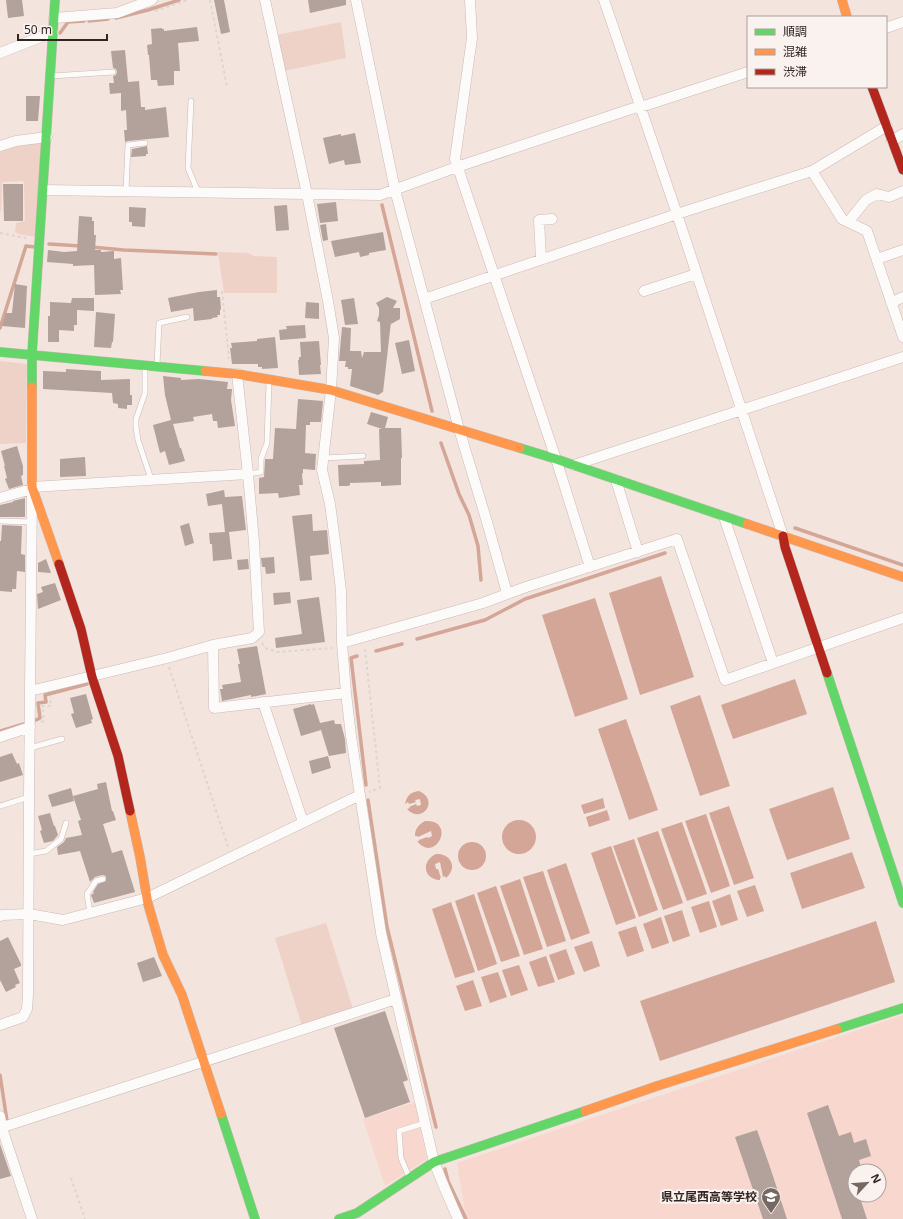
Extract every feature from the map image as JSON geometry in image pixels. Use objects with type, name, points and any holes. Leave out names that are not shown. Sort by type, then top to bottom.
[{"type":"street","points":[[0,1024],[23,1017],[27,1009],[28,995],[32,354],[55,0]]},
{"type":"street","points":[[54,18],[117,12],[150,0]]},
{"type":"street","points":[[265,0],[307,194],[334,338],[331,390],[322,470],[330,504],[341,591],[342,645],[346,693],[381,933],[434,1162],[458,1219]]},
{"type":"street","points":[[356,0],[395,190],[459,429],[507,594]]},
{"type":"street","points":[[470,0],[472,38],[455,159],[556,460],[590,567]]},
{"type":"street","points":[[604,0],[742,410],[783,536],[785,547],[903,903]]},
{"type":"street","points":[[842,0],[848,16]]},
{"type":"street","points":[[887,28],[903,22]]},
{"type":"street","points":[[0,53],[54,32]]},
{"type":"street","points":[[43,190],[380,195],[634,108],[747,72]]},
{"type":"street","points":[[872,88],[903,170]]},
{"type":"street","points":[[424,299],[677,214],[812,171],[887,126]]},
{"type":"street","points":[[892,141],[903,134]]},
{"type":"street","points":[[0,146],[16,141],[47,137]]},
{"type":"street","points":[[812,171],[842,219],[867,231],[903,337]]},
{"type":"street","points":[[848,221],[866,200],[877,194],[888,197],[903,191]]},
{"type":"street","points":[[541,259],[539,220],[552,219]]},
{"type":"street","points":[[877,259],[903,250]]},
{"type":"street","points":[[644,291],[696,274]]},
{"type":"street","points":[[891,303],[903,297]]},
{"type":"street","points":[[0,352],[234,373],[331,390],[556,460],[903,577]]},
{"type":"street","points":[[574,466],[903,357]]},
{"type":"street","points":[[30,691],[167,658],[213,645],[252,638],[259,632],[254,542],[248,474],[234,373]]},
{"type":"street","points":[[0,498],[32,488],[151,479],[248,474]]},
{"type":"street","points":[[616,480],[638,552]]},
{"type":"street","points":[[32,488],[81,629],[92,676],[118,756],[140,857],[147,898],[163,955],[182,995],[255,1219]]},
{"type":"street","points":[[724,517],[773,663]]},
{"type":"street","points":[[342,645],[483,602],[677,539],[725,680],[903,618]]},
{"type":"street","points":[[213,645],[214,708],[346,693]]},
{"type":"street","points":[[263,702],[303,822]]},
{"type":"street","points":[[0,737],[30,725]]},
{"type":"street","points":[[0,916],[29,914],[63,920],[147,898],[360,795]]},
{"type":"street","points":[[1,1128],[396,999]]},
{"type":"street","points":[[339,1219],[357,1213],[434,1162],[657,1086],[903,1008]]},
{"type":"street","points":[[0,1116],[1,1128],[32,1219]]},
{"type":"lane","points":[[51,76],[113,72]]},
{"type":"lane","points":[[190,101],[188,168],[198,192]]},
{"type":"lane","points":[[126,191],[128,145],[145,143]]},
{"type":"lane","points":[[157,366],[158,323],[187,317]]},
{"type":"lane","points":[[145,365],[145,393],[136,419],[136,427],[138,440],[151,479]]},
{"type":"lane","points":[[248,474],[261,472],[261,459],[267,442],[269,379]]},
{"type":"lane","points":[[324,458],[363,456]]},
{"type":"lane","points":[[0,521],[32,522]]},
{"type":"lane","points":[[30,748],[62,739]]},
{"type":"lane","points":[[0,806],[29,797]]},
{"type":"lane","points":[[29,854],[46,850],[60,839],[66,823]]},
{"type":"lane","points":[[90,912],[87,894],[96,881],[103,879]]},
{"type":"lane","points":[[410,1178],[401,1158],[399,1131],[425,1124]]},
{"type":"path","points":[[149,14],[188,0]]},
{"type":"path","points":[[210,0],[227,87]]},
{"type":"path","points":[[0,233],[40,241]]},
{"type":"path","points":[[222,291],[234,373]]},
{"type":"path","points":[[256,634],[265,648],[278,652],[342,645]]},
{"type":"path","points":[[360,795],[380,788],[364,649],[372,646]]},
{"type":"path","points":[[167,658],[231,857]]},
{"type":"path","points":[[30,725],[44,721],[42,706],[51,706],[50,698],[58,696]]},
{"type":"path","points":[[71,1178],[85,1219]]},
{"type":"shaded area","points":[[341,22],[346,58],[284,71],[277,35]]},
{"type":"shaded area","points":[[41,143],[36,237],[15,232],[16,223],[25,221],[23,181],[3,182],[0,211],[0,152],[17,146]]},
{"type":"shaded area","points":[[218,252],[248,253],[254,256],[277,257],[277,293],[224,293]]},
{"type":"shaded area","points":[[0,361],[27,364],[26,443],[0,444]]},
{"type":"shaded area","points":[[661,576],[694,677],[640,695],[609,593]]},
{"type":"shaded area","points":[[595,598],[628,699],[575,717],[542,615]]},
{"type":"shaded area","points":[[795,679],[807,714],[733,739],[721,705]]},
{"type":"shaded area","points":[[700,695],[730,786],[700,796],[670,706]]},
{"type":"shaded area","points":[[626,719],[658,810],[629,820],[598,729]]},
{"type":"shaded area","points":[[833,787],[850,839],[787,860],[769,809]]},
{"type":"shaded area","points":[[419,791],[425,795],[428,800],[428,805],[423,813],[418,814],[407,809],[416,804],[417,806],[421,805],[420,799],[415,800],[416,802],[409,804],[408,802],[405,804],[410,794]]},
{"type":"shaded area","points":[[603,798],[605,808],[584,814],[581,805]]},
{"type":"shaded area","points":[[729,806],[754,878],[734,885],[709,813]]},
{"type":"shaded area","points":[[607,810],[610,820],[589,827],[586,817]]},
{"type":"shaded area","points":[[706,814],[730,886],[711,893],[685,821]]},
{"type":"shaded area","points":[[522,820],[529,822],[534,827],[536,837],[534,847],[529,852],[516,854],[509,852],[504,847],[502,834],[504,827],[509,822]]},
{"type":"shaded area","points":[[425,821],[435,822],[440,827],[442,833],[436,845],[431,848],[424,847],[417,841],[432,836],[431,831],[418,837],[415,836],[417,827]]},
{"type":"shaded area","points":[[682,822],[707,894],[687,901],[661,829]]},
{"type":"shaded area","points":[[658,831],[683,903],[663,910],[637,838]]},
{"type":"shaded area","points":[[634,839],[658,910],[639,917],[613,846]]},
{"type":"shaded area","points":[[472,842],[482,846],[486,856],[482,866],[472,870],[462,866],[458,856],[462,846]]},
{"type":"shaded area","points":[[611,846],[636,918],[616,925],[591,853]]},
{"type":"shaded area","points":[[852,852],[865,888],[802,909],[790,873]]},
{"type":"shaded area","points":[[436,854],[446,856],[451,862],[452,866],[450,874],[446,878],[445,876],[443,877],[440,862],[435,864],[441,878],[440,880],[434,879],[430,876],[426,869],[428,861]]},
{"type":"shaded area","points":[[566,863],[590,933],[571,940],[547,870]]},
{"type":"shaded area","points":[[543,871],[566,941],[547,947],[523,877]]},
{"type":"shaded area","points":[[520,879],[543,949],[524,955],[500,886]]},
{"type":"shaded area","points":[[755,885],[764,911],[747,917],[737,891]]},
{"type":"shaded area","points":[[496,886],[520,956],[501,962],[477,893]]},
{"type":"shaded area","points":[[474,894],[497,964],[478,971],[455,901]]},
{"type":"shaded area","points":[[730,894],[738,920],[721,926],[712,901]]},
{"type":"shaded area","points":[[709,901],[717,927],[700,933],[691,907]]},
{"type":"shaded area","points":[[451,902],[475,972],[455,978],[432,909]]},
{"type":"shaded area","points":[[682,910],[690,936],[673,942],[664,916]]},
{"type":"shaded area","points":[[661,917],[669,943],[652,949],[643,924]]},
{"type":"shaded area","points":[[876,921],[895,982],[660,1061],[640,1001]]},
{"type":"shaded area","points":[[326,923],[353,1009],[302,1026],[275,938]]},
{"type":"shaded area","points":[[636,926],[644,951],[627,957],[618,932]]},
{"type":"shaded area","points":[[592,941],[600,966],[584,972],[574,947]]},
{"type":"shaded area","points":[[566,949],[575,974],[558,980],[549,955]]},
{"type":"shaded area","points":[[546,956],[555,982],[538,987],[529,962]]},
{"type":"shaded area","points":[[519,965],[528,990],[511,996],[502,970]]},
{"type":"shaded area","points":[[498,972],[507,997],[490,1003],[481,977]]},
{"type":"shaded area","points":[[473,980],[482,1006],[465,1011],[456,986]]},
{"type":"shaded area","points":[[903,1015],[903,1219],[466,1219],[457,1163]]},
{"type":"shaded area","points":[[415,1102],[427,1159],[385,1186],[363,1119]]},
{"type":"building","points":[[6,0],[22,0],[24,16],[8,18]]},
{"type":"building","points":[[214,0],[224,0],[230,32],[221,34]]},
{"type":"building","points":[[308,0],[346,0],[346,5],[310,13]]},
{"type":"building","points":[[197,27],[199,41],[178,43],[180,71],[174,71],[174,85],[158,86],[157,80],[151,80],[147,45],[152,44],[151,29],[162,28],[164,31]]},
{"type":"building","points":[[125,50],[128,82],[139,81],[141,107],[145,107],[145,110],[166,107],[169,137],[125,142],[124,130],[127,130],[126,110],[121,111],[121,93],[110,94],[109,83],[114,83],[113,76],[116,75],[117,72],[116,69],[113,68],[111,51]]},
{"type":"building","points":[[26,96],[40,96],[38,121],[26,121]]},
{"type":"building","points":[[355,133],[361,163],[345,165],[344,160],[329,164],[323,138]]},
{"type":"building","points":[[147,146],[148,154],[146,154],[146,156],[131,157],[132,149]]},
{"type":"building","points":[[3,184],[23,184],[23,221],[4,221]]},
{"type":"building","points":[[336,202],[338,221],[320,223],[317,204]]},
{"type":"building","points":[[287,205],[289,230],[276,231],[274,206]]},
{"type":"building","points":[[129,207],[146,208],[145,227],[132,226],[132,222],[129,222]]},
{"type":"building","points":[[79,216],[92,217],[92,221],[94,221],[94,235],[96,235],[95,250],[101,250],[101,252],[114,251],[114,259],[121,258],[123,290],[120,290],[121,294],[95,295],[94,265],[73,266],[73,264],[47,262],[48,250],[64,252],[77,251]]},
{"type":"building","points":[[326,224],[328,240],[323,241],[320,225]]},
{"type":"building","points":[[383,232],[386,250],[369,253],[369,255],[360,257],[359,252],[335,257],[331,241]]},
{"type":"building","points":[[15,284],[27,286],[25,328],[2,326],[6,313],[12,313]]},
{"type":"building","points":[[217,290],[217,297],[220,297],[221,309],[220,315],[217,315],[218,317],[194,321],[193,308],[171,312],[168,298]]},
{"type":"building","points":[[387,297],[397,301],[393,308],[400,308],[400,319],[391,324],[391,322],[383,392],[378,395],[350,386],[352,369],[345,367],[346,361],[339,361],[342,327],[351,328],[350,351],[361,351],[362,358],[364,352],[381,352],[380,322],[377,321],[379,308],[376,303]]},
{"type":"building","points":[[72,298],[94,298],[94,311],[77,310],[77,325],[74,325],[74,331],[59,330],[59,342],[48,342],[48,316],[50,316],[50,302],[71,303]]},
{"type":"building","points":[[354,298],[358,324],[345,325],[341,300]]},
{"type":"building","points":[[306,302],[319,303],[319,319],[305,318]]},
{"type":"building","points":[[96,312],[115,314],[113,342],[111,348],[94,347]]},
{"type":"building","points":[[305,325],[306,338],[280,340],[279,330],[287,329],[286,326]]},
{"type":"building","points":[[275,337],[278,368],[262,369],[262,367],[258,367],[258,364],[232,364],[230,348],[232,348],[231,343],[257,341],[257,339]]},
{"type":"building","points":[[409,340],[415,371],[402,374],[395,343]]},
{"type":"building","points":[[319,341],[321,374],[299,375],[298,360],[299,357],[301,357],[300,342]]},
{"type":"building","points":[[66,369],[101,371],[101,380],[130,379],[130,395],[132,395],[132,405],[127,405],[127,409],[118,408],[118,404],[113,403],[112,393],[43,389],[43,371],[66,372]]},
{"type":"building","points":[[163,376],[181,378],[181,380],[199,379],[228,382],[227,389],[232,389],[231,400],[235,426],[218,428],[217,421],[213,421],[212,414],[193,417],[194,421],[173,424],[185,461],[169,465],[165,451],[160,453],[153,425],[171,420],[165,395]]},
{"type":"building","points":[[298,399],[323,401],[321,422],[310,422],[310,425],[306,425],[305,453],[316,454],[315,470],[303,469],[303,485],[299,485],[300,495],[279,498],[278,493],[259,494],[259,478],[264,477],[265,459],[273,459],[275,428],[296,429]]},
{"type":"building","points":[[371,412],[388,417],[385,428],[401,428],[401,485],[381,486],[381,482],[350,483],[348,486],[339,486],[338,465],[364,464],[364,461],[380,460],[379,429],[382,429],[367,424]]},
{"type":"building","points":[[17,446],[23,466],[23,475],[21,476],[23,485],[9,489],[5,479],[7,478],[1,451]]},
{"type":"building","points":[[85,457],[86,476],[60,477],[60,459]]},
{"type":"building","points":[[224,490],[225,497],[242,496],[246,530],[229,532],[232,559],[213,561],[212,544],[210,544],[209,533],[225,532],[222,504],[208,506],[206,494]]},
{"type":"building","points":[[25,498],[25,517],[0,517],[0,505]]},
{"type":"building","points":[[312,514],[313,531],[327,530],[329,554],[310,556],[312,580],[300,581],[292,516]]},
{"type":"building","points":[[189,523],[194,543],[185,546],[180,526]]},
{"type":"building","points":[[2,525],[22,526],[21,554],[25,555],[25,572],[17,571],[16,589],[12,589],[12,592],[0,591],[0,541]]},
{"type":"building","points":[[274,557],[275,573],[266,574],[265,567],[262,567],[261,558]]},
{"type":"building","points":[[46,559],[51,573],[38,572],[38,563]]},
{"type":"building","points":[[248,559],[249,569],[238,570],[237,560]]},
{"type":"building","points":[[55,583],[61,600],[38,609],[37,594],[43,592],[41,587]]},
{"type":"building","points":[[290,592],[291,603],[274,605],[273,593]]},
{"type":"building","points":[[319,597],[325,642],[276,648],[275,638],[302,634],[297,600]]},
{"type":"building","points":[[257,646],[266,694],[251,697],[251,695],[222,701],[220,689],[223,689],[222,685],[241,682],[237,649]]},
{"type":"building","points":[[86,694],[93,719],[91,720],[92,723],[76,728],[71,714],[74,713],[70,698]]},
{"type":"building","points":[[314,704],[320,723],[334,720],[335,724],[341,724],[345,739],[346,753],[329,756],[321,730],[301,736],[293,709]]},
{"type":"building","points":[[12,753],[17,764],[19,763],[23,775],[0,782],[0,757]]},
{"type":"building","points":[[328,756],[331,768],[312,774],[309,761]]},
{"type":"building","points":[[106,782],[112,811],[116,820],[103,824],[112,853],[122,850],[135,892],[94,903],[91,895],[94,893],[93,892],[98,884],[106,881],[106,876],[102,875],[95,877],[90,882],[80,851],[58,855],[57,847],[64,842],[66,838],[82,835],[78,821],[81,820],[73,796],[98,789],[97,784]]},
{"type":"building","points":[[71,788],[74,801],[52,807],[48,795]]},
{"type":"building","points":[[50,813],[58,835],[53,841],[44,843],[40,831],[42,830],[38,816]]},
{"type":"building","points":[[8,937],[21,966],[14,969],[20,983],[15,985],[16,987],[6,992],[0,980],[0,941]]},
{"type":"building","points":[[154,957],[162,976],[143,982],[137,963]]},
{"type":"building","points":[[385,1011],[408,1080],[403,1082],[410,1102],[365,1118],[334,1028]]},
{"type":"building","points":[[828,1105],[839,1136],[851,1132],[854,1143],[866,1139],[871,1156],[859,1160],[860,1163],[847,1163],[847,1203],[862,1203],[867,1219],[842,1219],[807,1113]]},
{"type":"building","points":[[757,1130],[787,1219],[763,1219],[735,1137]]},
{"type":"building","points":[[0,1144],[11,1176],[0,1179]]},
{"type":"waterway","points":[[116,18],[179,0]]},
{"type":"waterway","points":[[89,21],[108,19]]},
{"type":"waterway","points":[[60,33],[68,22],[84,21]]},
{"type":"waterway","points":[[382,205],[432,411]]},
{"type":"waterway","points":[[49,244],[81,246]]},
{"type":"waterway","points":[[0,328],[26,246],[35,247]]},
{"type":"waterway","points":[[91,247],[216,254]]},
{"type":"waterway","points":[[441,443],[459,494],[469,515],[478,546],[481,580]]},
{"type":"waterway","points":[[795,528],[903,565]]},
{"type":"waterway","points":[[417,639],[485,620],[525,599],[665,553]]},
{"type":"waterway","points":[[376,651],[402,644]]},
{"type":"waterway","points":[[357,656],[351,658],[366,785]]},
{"type":"waterway","points":[[36,720],[40,718],[38,703],[46,702],[45,695],[87,684]]},
{"type":"waterway","points":[[0,731],[24,724]]},
{"type":"waterway","points":[[368,800],[387,927],[436,1127]]},
{"type":"waterway","points":[[0,1075],[7,1121]]},
{"type":"waterway","points":[[445,1169],[448,1181],[466,1219]]},
{"type":"traffic: fast","points":[[32,387],[32,354],[55,0]]},
{"type":"traffic: fast","points":[[0,352],[205,371]]},
{"type":"traffic: fast","points":[[520,448],[747,524]]},
{"type":"traffic: fast","points":[[827,673],[903,903]]},
{"type":"traffic: fast","points":[[837,1029],[903,1008]]},
{"type":"traffic: fast","points":[[339,1219],[357,1213],[434,1162],[585,1111]]},
{"type":"traffic: fast","points":[[221,1114],[255,1219]]},
{"type":"traffic: slow","points":[[842,0],[847,16]]},
{"type":"traffic: slow","points":[[205,371],[237,374],[331,390],[520,448]]},
{"type":"traffic: slow","points":[[32,387],[32,487],[59,564]]},
{"type":"traffic: slow","points":[[747,524],[903,577]]},
{"type":"traffic: slow","points":[[130,811],[148,904],[163,955],[182,995],[221,1114]]},
{"type":"traffic: slow","points":[[585,1111],[657,1086],[837,1029]]},
{"type":"traffic: jam","points":[[872,88],[903,170]]},
{"type":"traffic: jam","points":[[783,536],[785,547],[827,673]]},
{"type":"traffic: jam","points":[[59,564],[81,629],[92,677],[118,756],[130,811]]},
{"type":"place","name":"県立尾西高等学校","points":[[771,1214]]}]
